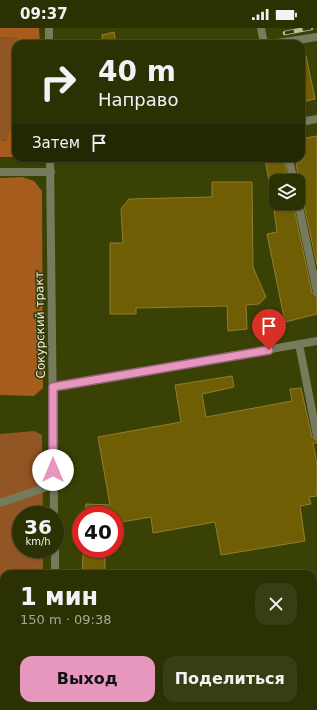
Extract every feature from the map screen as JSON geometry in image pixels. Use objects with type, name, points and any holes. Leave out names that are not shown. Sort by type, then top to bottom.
[{"type":"street","points":[[49,28],[49,40]]},
{"type":"street","points":[[261,28],[263,40]]},
{"type":"street","points":[[297,40],[317,37]]},
{"type":"street","points":[[305,121],[317,119]]},
{"type":"street","name":"Сокурский тракт","points":[[50,162],[54,506]]},
{"type":"street","points":[[289,162],[292,174]]},
{"type":"street","points":[[0,172],[51,172]]},
{"type":"street","points":[[300,210],[317,292]]},
{"type":"street","points":[[53,387],[317,341]]},
{"type":"street","points":[[299,344],[317,436]]},
{"type":"street","points":[[0,503],[53,485]]},
{"type":"street","points":[[55,558],[55,570]]},
{"type":"shaded area","points":[[0,28],[39,28],[40,40],[17,40],[16,38],[0,37]]},
{"type":"shaded area","points":[[0,37],[16,38],[17,40],[12,40],[12,123],[6,141],[0,140]]},
{"type":"shaded area","points":[[12,123],[12,157],[0,157],[0,140],[6,141]]},
{"type":"shaded area","points":[[22,177],[34,181],[42,191],[43,388],[34,396],[0,395],[0,178]]},
{"type":"shaded area","points":[[34,431],[42,435],[43,506],[12,506],[12,558],[43,558],[43,570],[0,570],[0,434]]},
{"type":"building","points":[[114,32],[115,40],[103,40],[102,35]]},
{"type":"building","points":[[305,56],[315,99],[305,101]]},
{"type":"building","points":[[317,136],[317,265],[305,210],[305,174],[298,174],[296,164],[305,162],[305,138]]},
{"type":"building","points":[[266,162],[285,162],[287,174],[269,174],[269,181]]},
{"type":"building","points":[[212,182],[252,182],[253,267],[266,297],[259,304],[246,305],[247,329],[228,331],[227,306],[136,308],[136,314],[110,314],[110,243],[123,243],[121,209],[129,199],[212,197]]},
{"type":"building","points":[[274,210],[294,210],[312,293],[317,297],[317,314],[285,322],[267,234],[277,232]]},
{"type":"building","points":[[232,376],[234,387],[202,394],[206,417],[292,401],[290,389],[301,388],[312,437],[317,441],[317,443],[313,443],[317,464],[317,496],[309,497],[311,504],[300,506],[305,541],[221,555],[215,522],[153,533],[151,517],[124,522],[124,506],[86,506],[86,504],[110,505],[98,437],[181,422],[175,385]]},
{"type":"building","points":[[83,558],[105,558],[105,570],[82,570]]},
{"type":"railway","points":[[285,33],[311,28]]},
{"type":"route","points":[[53,470],[53,387],[269,350]]}]
